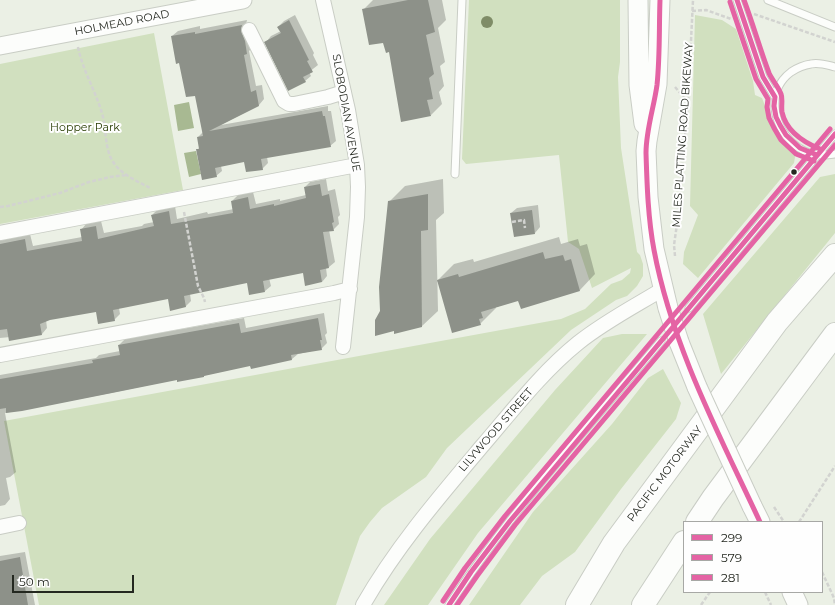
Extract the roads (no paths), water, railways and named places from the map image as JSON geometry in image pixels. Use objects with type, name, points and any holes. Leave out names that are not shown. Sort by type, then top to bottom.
[{"type":"highway","name":"PACIFIC MOTORWAY","points":[[577,605],[614,542],[778,322],[835,255]]},
{"type":"highway","points":[[698,521],[713,498],[835,334]]},
{"type":"highway","points":[[643,605],[683,544]]},
{"type":"main road","points":[[638,0],[639,85],[647,141],[648,197],[654,249],[668,308],[670,342],[697,387],[756,514]]},
{"type":"main road","points":[[647,141],[657,84],[660,0]]},
{"type":"main road","points":[[792,593],[798,605]]},
{"type":"street","name":"HOLMEAD ROAD","points":[[0,46],[243,0]]},
{"type":"street","name":"SLOBODIAN AVENUE","points":[[323,0],[344,92],[357,165],[357,217],[343,347]]},
{"type":"street","points":[[249,30],[284,101],[289,104],[294,104],[344,92]]},
{"type":"street","points":[[0,233],[172,199],[357,165]]},
{"type":"street","points":[[0,355],[350,289]]},
{"type":"street","name":"LILYWOOD STREET","points":[[363,605],[380,576],[409,535],[512,410],[546,373],[578,343],[624,312],[663,289]]},
{"type":"street","points":[[0,527],[19,523]]},
{"type":"lane","points":[[455,174],[462,0]]},
{"type":"lane","points":[[737,0],[763,77],[775,96]]},
{"type":"lane","points":[[768,0],[835,27]]},
{"type":"lane","points":[[835,67],[811,64],[796,69],[782,81],[775,96],[774,106],[776,117],[786,135],[800,148],[817,155],[835,154]]},
{"type":"lane","points":[[689,308],[835,134]]},
{"type":"lane","points":[[449,605],[471,572],[510,521],[670,342]]},
{"type":"park label","name":"Hopper Park","points":[[85,128]]}]
